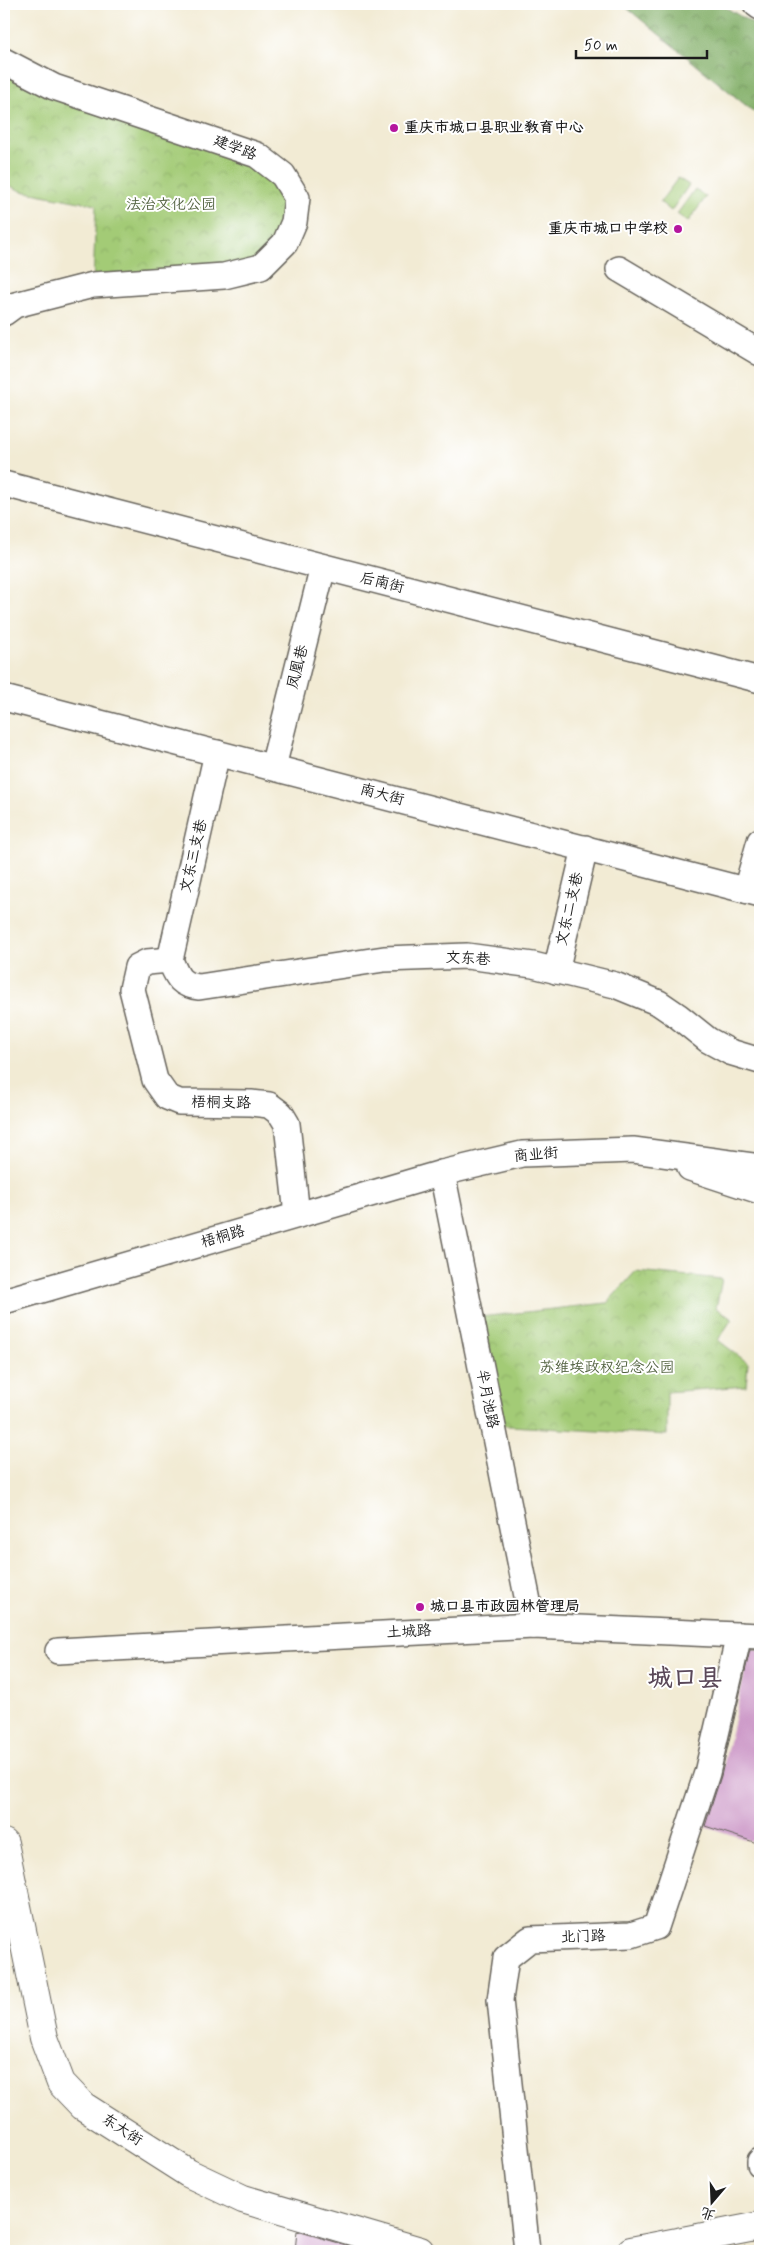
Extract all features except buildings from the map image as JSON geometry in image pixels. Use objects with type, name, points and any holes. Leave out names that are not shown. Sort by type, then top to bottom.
[{"type":"main road","name":"东大街","points":[[4,1843],[44,2038],[61,2083],[83,2106],[188,2173],[243,2199],[420,2251]]},
{"type":"main road","name":"东大街","points":[[4,1918],[30,2037],[50,2091],[75,2117],[185,2187],[240,2213],[370,2251]]},
{"type":"main road","points":[[631,2251],[760,2226]]},
{"type":"main road","points":[[708,2251],[760,2242]]},
{"type":"street","points":[[756,4],[760,8]]},
{"type":"street","name":"建学路","points":[[4,61],[54,87],[258,155],[283,175],[297,198],[294,222],[285,243],[261,267],[224,276],[92,285],[14,305],[4,313]]},
{"type":"street","points":[[619,269],[760,353]]},
{"type":"street","name":"后南街","points":[[4,484],[760,680]]},
{"type":"street","name":"凤凰巷","points":[[273,766],[323,567]]},
{"type":"street","name":"南大街","points":[[4,698],[273,766],[753,892]]},
{"type":"street","name":"文东三支巷","points":[[170,960],[217,753]]},
{"type":"street","points":[[753,892],[760,841]]},
{"type":"street","name":"文东二支巷","points":[[556,971],[585,848]]},
{"type":"street","name":"文东巷","points":[[170,960],[178,978],[187,986],[198,987],[384,959],[467,956],[533,965],[615,985],[659,1004],[678,1016],[708,1040],[730,1052],[760,1060]]},
{"type":"street","name":"梧桐支路","points":[[170,960],[147,962],[137,967],[133,978],[132,988],[155,1080],[167,1097],[179,1102],[269,1105],[281,1114],[287,1124],[297,1215]]},
{"type":"street","name":"商业街","points":[[442,1173],[522,1154],[633,1150],[760,1167]]},
{"type":"street","name":"商业街","points":[[633,1150],[760,1191]]},
{"type":"street","name":"梧桐路","points":[[4,1302],[442,1173]]},
{"type":"street","name":"半月池路","points":[[442,1173],[533,1626]]},
{"type":"street","name":"土城路","points":[[58,1651],[533,1626],[750,1635]]},
{"type":"street","name":"北门路","points":[[527,2251],[500,2000],[506,1958],[530,1939],[631,1935],[656,1926],[707,1773],[750,1635]]},
{"type":"green space","points":[[622,4],[720,4],[760,28],[760,117]]},
{"type":"green space","name":"法治文化公园","points":[[4,61],[257,155],[297,198],[261,267],[93,285],[96,205],[21,191],[4,183]]},
{"type":"green space","points":[[678,178],[689,185],[671,211],[660,202]]},
{"type":"green space","points":[[695,189],[706,197],[688,222],[677,214]]},
{"type":"green space","name":"苏维埃政权纪念公园","points":[[636,1271],[722,1279],[716,1308],[732,1319],[718,1340],[748,1363],[746,1386],[667,1392],[667,1435],[492,1425],[471,1318],[607,1303]]},
{"type":"place","name":"重庆市城口县职业教育中心","points":[[394,128]]},
{"type":"place","name":"重庆市城口中学校","points":[[678,229]]},
{"type":"place","name":"城口县市政园林管理局","points":[[420,1607]]},
{"type":"district","name":"城口县","points":[[685,1679]]}]
